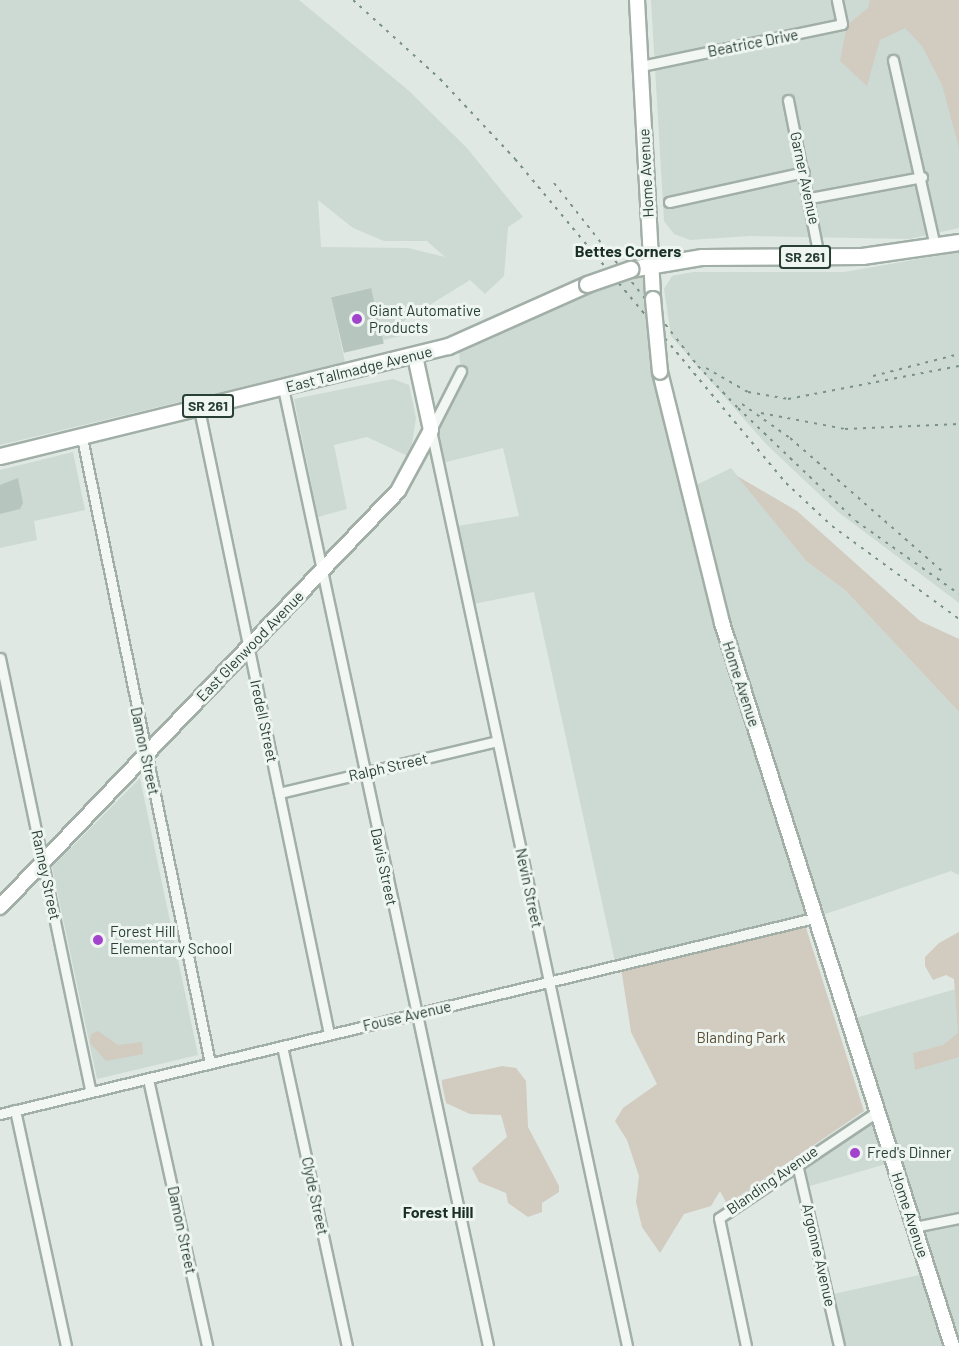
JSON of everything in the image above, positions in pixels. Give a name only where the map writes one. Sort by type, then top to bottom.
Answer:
[{"type":"main road","name":"East Tallmadge Avenue","points":[[0,456],[415,356],[486,332],[587,284],[630,269],[702,256],[819,257],[935,247],[959,242]]},
{"type":"street","name":"Home Avenue","points":[[637,0],[650,265],[660,372],[722,623],[952,1346]]},
{"type":"street","name":"Beatrice Drive","points":[[641,66],[842,24],[837,0]]},
{"type":"street","points":[[893,60],[915,166],[922,177],[935,247]]},
{"type":"street","name":"Garner Avenue","points":[[788,100],[810,198],[819,257]]},
{"type":"street","points":[[669,201],[804,172]]},
{"type":"street","points":[[810,198],[922,177]]},
{"type":"street","points":[[415,356],[431,430]]},
{"type":"street","points":[[431,430],[461,371]]},
{"type":"street","name":"Davis Street","points":[[283,388],[363,773],[488,1346]]},
{"type":"street","name":"Iredell Street","points":[[199,409],[329,1034]]},
{"type":"street","name":"East Glenwood Avenue","points":[[0,906],[398,491],[418,461],[431,430]]},
{"type":"street","name":"Nevin Street","points":[[431,430],[627,1346]]},
{"type":"street","name":"Damon Street","points":[[81,438],[210,1064]]},
{"type":"street","name":"Ranney Street","points":[[0,658],[91,1092]]},
{"type":"street","name":"Ralph Street","points":[[279,793],[497,741]]},
{"type":"street","name":"Fouse Avenue","points":[[0,1114],[814,918]]},
{"type":"street","name":"Clyde Street","points":[[282,1046],[347,1346]]},
{"type":"street","name":"Damon Street","points":[[148,1079],[207,1346]]},
{"type":"street","points":[[15,1110],[66,1346]]},
{"type":"street","name":"Blanding Avenue","points":[[746,1346],[719,1218],[877,1112]]},
{"type":"street","name":"Argonne Avenue","points":[[797,1164],[839,1346]]},
{"type":"street","points":[[914,1227],[959,1218]]},
{"type":"shaded area","points":[[0,0],[299,0],[408,90],[467,148],[523,217],[508,227],[504,276],[485,294],[470,280],[399,324],[401,336],[383,340],[370,288],[331,297],[345,362],[0,445]],"holes":[[[318,200],[353,228],[384,241],[427,241],[445,257],[408,248],[321,247]]]},
{"type":"shaded area","points":[[651,0],[959,0],[959,228],[909,239],[750,236],[690,240],[674,234],[664,221]]},
{"type":"shaded area","points":[[959,252],[959,603],[838,512],[766,444],[671,336],[664,289],[672,276],[693,272],[844,272]]},
{"type":"shaded area","points":[[650,265],[688,489],[731,468],[806,561],[845,590],[959,712],[959,875],[951,871],[814,918],[616,966],[534,592],[468,605],[451,527],[519,516],[503,448],[438,464],[431,430],[461,371],[458,343]]},
{"type":"shaded area","points":[[393,379],[409,385],[416,418],[410,457],[367,437],[334,445],[347,509],[318,517],[294,399]]},
{"type":"shaded area","points":[[73,452],[85,510],[34,521],[37,540],[0,548],[0,470]]},
{"type":"shaded area","points":[[140,778],[198,1055],[97,1079],[52,867]]},
{"type":"shaded area","points":[[959,988],[959,1346],[839,1346],[829,1295],[928,1273],[893,1162],[803,1188],[797,1164],[877,1112],[845,1021]]},
{"type":"green space","points":[[870,0],[959,0],[959,148],[942,85],[922,46],[905,28],[880,40],[867,86],[840,61],[847,25],[868,8]]},
{"type":"green space","points":[[737,476],[797,511],[920,621],[959,639],[959,712],[845,590],[806,561]]},
{"type":"green space","name":"Blanding Park","points":[[802,926],[806,928],[864,1111],[727,1204],[720,1191],[711,1206],[684,1214],[660,1253],[642,1227],[636,1202],[639,1176],[627,1140],[615,1121],[623,1108],[657,1084],[631,1032],[621,968]]},
{"type":"green space","points":[[959,932],[959,1057],[915,1070],[913,1053],[943,1045],[958,1033],[954,979],[946,975],[933,980],[925,966],[925,957],[939,943]]},
{"type":"green space","points":[[98,1031],[118,1045],[142,1042],[143,1054],[106,1061],[90,1043],[91,1034]]},
{"type":"green space","points":[[502,1066],[516,1068],[526,1081],[528,1127],[559,1186],[559,1192],[542,1203],[542,1212],[528,1217],[508,1203],[506,1193],[479,1182],[472,1168],[507,1137],[501,1115],[470,1114],[446,1103],[442,1084],[442,1080]]},
{"type":"building","name":"Giant Automative Products","points":[[371,288],[384,344],[344,353],[331,297]]},
{"type":"building","points":[[18,478],[23,503],[20,509],[0,514],[0,485]]},
{"type":"railway","points":[[353,0],[440,79],[515,159],[786,483],[832,526],[959,619]]},
{"type":"railway","points":[[554,183],[698,366],[738,408],[856,521],[959,594]]},
{"type":"railway","points":[[873,376],[959,354]]},
{"type":"railway","points":[[706,368],[748,392],[788,399],[959,366]]},
{"type":"railway","points":[[742,404],[790,438],[944,573]]},
{"type":"railway","points":[[761,413],[845,429],[959,424]]},
{"type":"place","name":"Giant Automative Products","points":[[357,319]]},
{"type":"place","name":"Forest Hill Elementary School","points":[[98,940]]},
{"type":"place","name":"Fred's Dinner","points":[[855,1153]]},
{"type":"district","name":"Bettes Corners","points":[[628,251]]},
{"type":"district","name":"Forest Hill","points":[[438,1212]]}]
